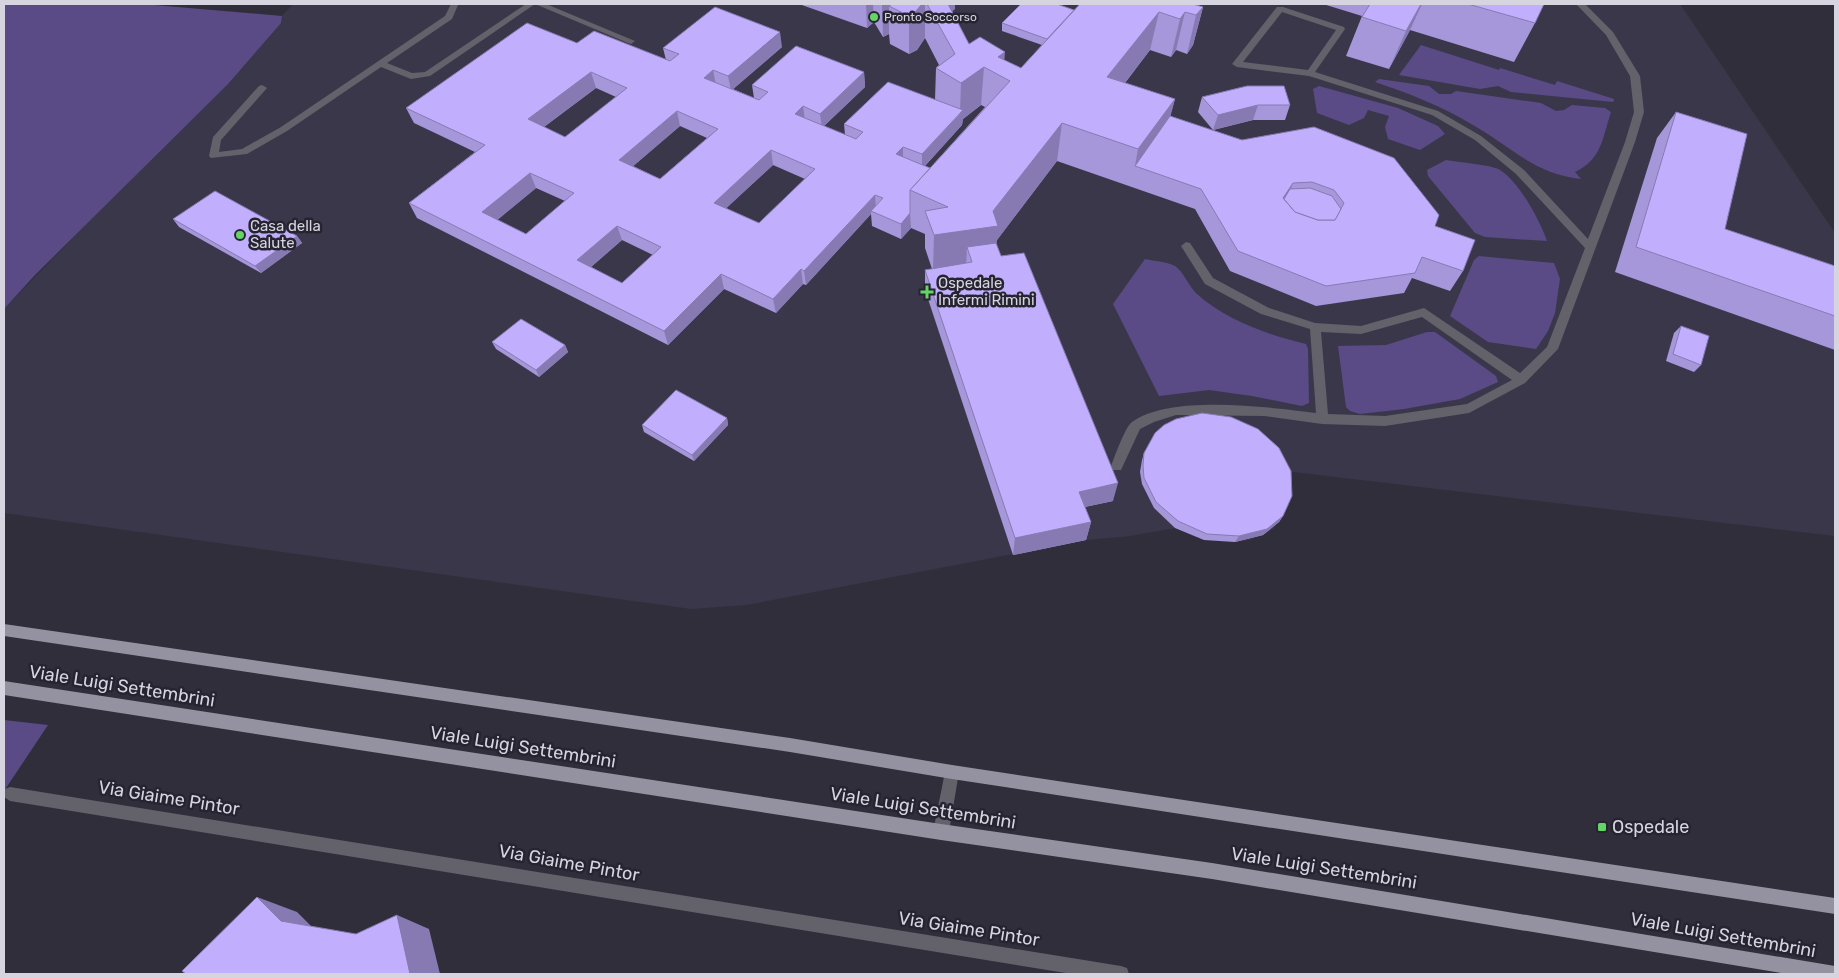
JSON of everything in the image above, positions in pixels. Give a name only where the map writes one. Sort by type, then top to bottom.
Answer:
[{"type":"main road","points":[[4,630],[780,744],[952,772],[1835,906]]},
{"type":"main road","name":"Viale Luigi Settembrini","points":[[4,688],[941,832],[1212,871],[1835,974]]},
{"type":"street","points":[[442,4],[458,4]]},
{"type":"street","points":[[262,88],[216,139],[214,156],[244,152],[284,128],[449,17],[458,4]]},
{"type":"street","points":[[381,64],[412,76],[427,74],[531,4]]},
{"type":"street","points":[[539,4],[631,40]]},
{"type":"street","points":[[1117,466],[1135,426],[1150,418],[1176,410],[1264,411],[1322,419],[1385,421],[1469,408],[1521,380],[1552,349],[1589,246],[1630,142],[1639,112],[1635,76],[1610,34],[1580,4]]},
{"type":"street","points":[[1310,73],[1341,29],[1280,9],[1237,64],[1310,73],[1435,113],[1478,138],[1520,172],[1589,246]]},
{"type":"street","points":[[1186,246],[1208,281],[1265,311],[1315,327],[1360,330],[1424,312],[1521,380]]},
{"type":"street","points":[[1315,327],[1322,419]]},
{"type":"street","points":[[941,832],[952,772]]},
{"type":"street","name":"Via Giaime Pintor","points":[[10,794],[276,835],[1121,974]]},
{"type":"shaded area","points":[[4,4],[142,4],[282,16],[281,23],[228,84],[35,275],[4,309]]},
{"type":"shaded area","name":"Ospedale Infermi Rimini","points":[[293,4],[1680,4],[1835,233],[1835,536],[1285,471],[1288,502],[1284,513],[1273,529],[1249,540],[1235,542],[1204,540],[1175,528],[1130,536],[1086,540],[747,605],[691,609],[4,513],[4,309],[281,23],[282,16]]},
{"type":"shaded area","points":[[1421,45],[1499,70],[1500,68],[1555,85],[1557,81],[1614,100],[1613,102],[1511,92],[1498,86],[1480,89],[1399,75]]},
{"type":"shaded area","points":[[1379,79],[1429,86],[1439,94],[1451,94],[1456,91],[1541,103],[1556,111],[1564,110],[1572,105],[1605,108],[1611,112],[1603,139],[1596,154],[1584,167],[1575,172],[1581,179],[1564,176],[1536,165],[1461,118],[1426,101],[1375,82]]},
{"type":"shaded area","points":[[1319,86],[1398,108],[1438,126],[1445,134],[1420,150],[1388,139],[1385,127],[1389,116],[1368,110],[1364,118],[1349,125],[1317,113],[1313,89]]},
{"type":"shaded area","points":[[1446,160],[1500,170],[1514,183],[1528,202],[1547,241],[1485,237],[1475,233],[1428,176],[1427,170]]},
{"type":"shaded area","points":[[1479,256],[1554,263],[1560,279],[1555,313],[1548,331],[1536,349],[1488,342],[1450,316],[1474,260]]},
{"type":"shaded area","points":[[1145,259],[1175,266],[1197,294],[1234,319],[1262,331],[1306,344],[1308,349],[1309,403],[1302,406],[1209,390],[1159,396],[1113,304]]},
{"type":"shaded area","points":[[1427,332],[1435,332],[1496,376],[1498,382],[1460,399],[1404,409],[1360,414],[1350,411],[1346,407],[1338,346],[1386,345]]},
{"type":"shaded area","points":[[4,720],[48,725],[4,791]]},
{"type":"building","points":[[892,4],[922,4],[909,16],[889,6]]},
{"type":"building","points":[[927,4],[948,4],[969,44],[980,37],[1005,52],[998,57],[1021,68],[1080,4],[1193,4],[1203,7],[1196,15],[1185,12],[1180,19],[1159,12],[1107,77],[1175,99],[1138,149],[1062,123],[993,211],[998,226],[934,235],[925,211],[948,207],[910,190],[1010,81],[984,67],[961,83],[936,68],[955,54]]},
{"type":"building","points":[[1021,4],[1057,4],[1074,10],[1047,39],[1002,23]]},
{"type":"building","points":[[1370,4],[1421,4],[1406,31],[1362,17]]},
{"type":"building","points":[[1468,4],[1544,4],[1535,23]]},
{"type":"building","points":[[715,7],[780,32],[728,76],[713,70],[704,78],[759,100],[768,92],[752,85],[796,46],[864,72],[820,114],[803,106],[795,114],[856,139],[863,132],[844,124],[888,82],[963,110],[922,154],[903,147],[896,154],[930,168],[910,190],[910,213],[901,224],[871,211],[883,198],[875,195],[804,271],[801,269],[773,299],[721,274],[664,331],[409,203],[485,145],[406,108],[527,23],[577,43],[594,31],[670,61],[679,54],[663,48]],"holes":[[[591,72],[627,88],[565,137],[528,119]],[[677,111],[718,129],[660,179],[619,160]],[[771,150],[815,169],[759,223],[714,203]],[[530,173],[574,193],[526,234],[482,212]],[[617,226],[661,247],[622,283],[577,260]]]},
{"type":"building","points":[[1247,86],[1284,86],[1290,105],[1258,105],[1218,115],[1202,97]]},
{"type":"building","points":[[1676,112],[1747,134],[1725,229],[1835,266],[1835,316],[1636,247]]},
{"type":"building","points":[[1170,116],[1242,140],[1314,127],[1394,158],[1439,215],[1435,226],[1475,240],[1463,271],[1422,257],[1415,273],[1326,286],[1238,251],[1201,189],[1135,166]],"holes":[[[1312,182],[1334,190],[1344,203],[1335,220],[1318,220],[1295,212],[1283,198],[1293,183]]]},
{"type":"building","points":[[1310,188],[1332,196],[1341,209],[1335,220],[1318,220],[1295,212],[1284,199],[1290,189]]},
{"type":"building","name":"Casa della Salute","points":[[215,191],[297,236],[255,266],[173,219]]},
{"type":"building","points":[[996,243],[1001,256],[1024,253],[1118,483],[1079,492],[1091,522],[1015,538],[925,270],[972,262],[967,247]]},
{"type":"building","points":[[521,319],[565,345],[536,370],[492,342]]},
{"type":"building","points":[[1681,326],[1709,336],[1701,365],[1673,354]]},
{"type":"building","points":[[676,390],[727,418],[692,455],[642,425]]},
{"type":"building","points":[[1202,413],[1231,417],[1258,429],[1279,448],[1291,471],[1292,496],[1283,516],[1267,529],[1239,536],[1207,534],[1178,521],[1156,502],[1144,478],[1144,453],[1155,433],[1164,425],[1176,419]]},
{"type":"building","points":[[257,897],[281,921],[356,934],[397,915],[410,974],[186,974],[182,971]]},
{"type":"place","name":"Pronto Soccorso","points":[[874,17]]},
{"type":"place","name":"Casa della Salute","points":[[240,235]]},
{"type":"place","name":"Ospedale Infermi Rimini","points":[[927,292]]},
{"type":"place","name":"Ospedale","points":[[1602,827]]}]
